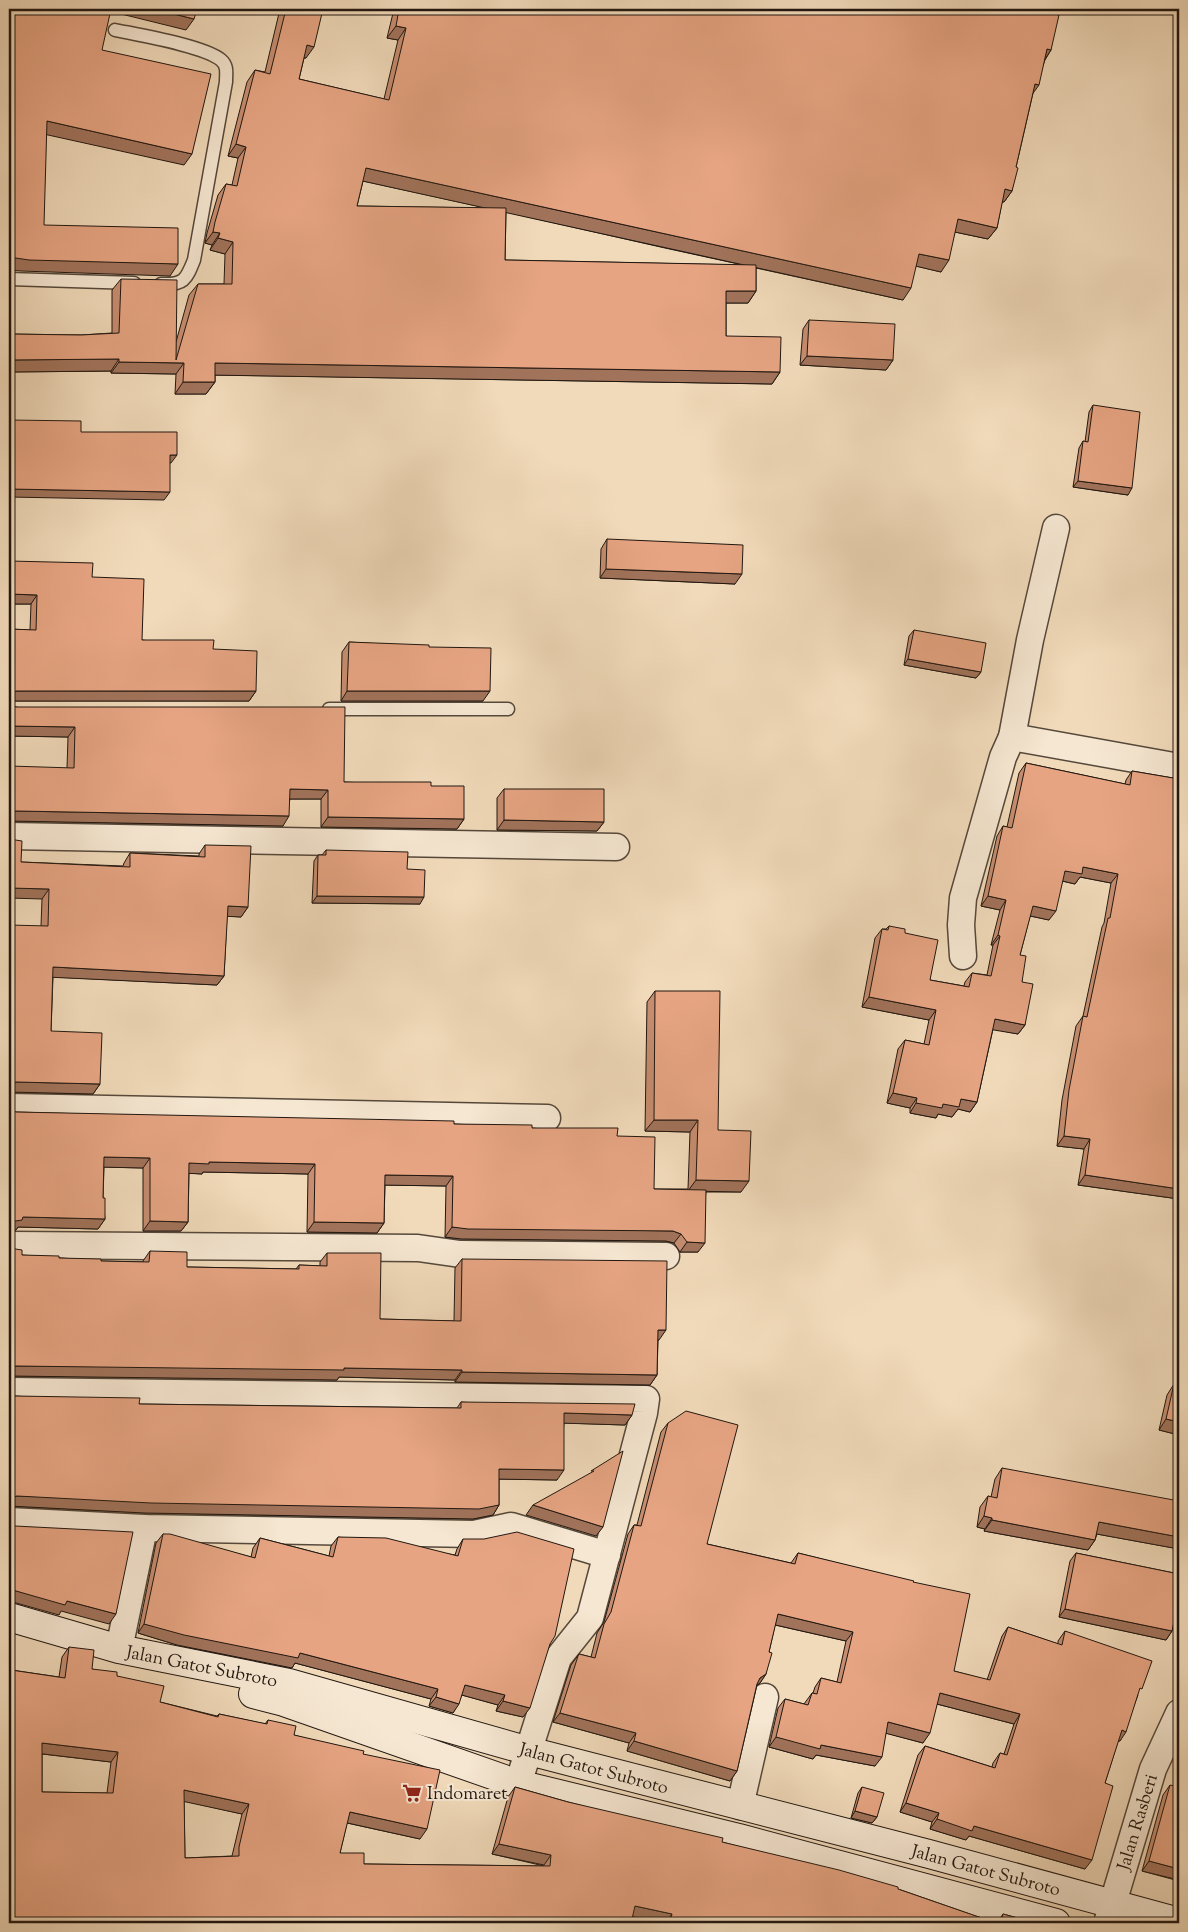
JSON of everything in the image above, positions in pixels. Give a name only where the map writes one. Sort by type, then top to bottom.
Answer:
[{"type":"main road","name":"Jalan Gatot Subroto","points":[[9,1616],[119,1649],[528,1751],[928,1854],[1110,1914],[1179,1922]]},
{"type":"main road","points":[[9,1632],[287,1692],[518,1784],[739,1838],[1056,1923]]},
{"type":"street","points":[[963,956],[961,925],[963,898],[1004,757],[1012,737],[1030,640],[1056,528]]},
{"type":"street","points":[[1012,737],[1179,767]]},
{"type":"street","points":[[9,836],[616,847]]},
{"type":"street","points":[[9,1107],[547,1118]]},
{"type":"street","points":[[9,1244],[418,1248],[460,1254],[666,1256]]},
{"type":"street","points":[[9,1391],[646,1399],[644,1413],[590,1618],[558,1658],[518,1784]]},
{"type":"street","points":[[9,1521],[144,1528],[474,1534],[511,1526],[607,1555]]},
{"type":"street","points":[[119,1649],[144,1528]]},
{"type":"street","points":[[740,1806],[766,1697]]},
{"type":"street","name":"Jalan Rasberi","points":[[1110,1914],[1153,1770],[1179,1713]]},
{"type":"lane","points":[[9,279],[169,284],[179,283],[187,278],[194,260],[226,82],[226,68],[221,60],[203,50],[115,30]]},
{"type":"lane","points":[[318,709],[508,709]]},
{"type":"building","points":[[9,9],[111,9],[102,50],[211,74],[192,154],[47,121],[44,225],[178,228],[178,264],[29,260],[9,257]]},
{"type":"building","points":[[154,9],[197,9],[194,19]]},
{"type":"building","points":[[286,9],[323,9],[314,47],[307,45],[299,79],[389,100],[406,28],[396,26],[399,9],[1029,9],[1059,15],[1051,50],[1047,49],[1039,85],[1035,84],[1012,191],[1005,189],[997,228],[958,219],[949,260],[919,254],[911,288],[366,168],[357,206],[506,208],[505,260],[756,265],[756,291],[726,291],[726,336],[781,337],[780,372],[215,363],[215,382],[183,382],[184,363],[119,362],[119,359],[9,360],[9,334],[81,335],[119,333],[121,279],[177,280],[176,360],[198,284],[232,284],[233,242],[218,238],[220,233],[213,232],[226,184],[237,186],[246,147],[236,144],[255,70],[270,74]]},
{"type":"building","points":[[809,320],[895,324],[893,360],[807,356]]},
{"type":"building","points":[[1093,405],[1140,412],[1132,488],[1078,481],[1083,441],[1088,442]]},
{"type":"building","points":[[9,420],[81,421],[81,432],[177,432],[177,455],[170,455],[170,492],[9,489]]},
{"type":"building","points":[[607,539],[743,545],[742,574],[606,569]]},
{"type":"building","points":[[9,561],[93,563],[92,577],[144,579],[142,640],[214,640],[213,649],[257,651],[256,691],[16,691],[9,696],[9,629],[36,630],[37,595],[9,594]]},
{"type":"building","points":[[914,630],[986,643],[981,672],[908,659]]},
{"type":"building","points":[[349,642],[429,645],[429,647],[491,648],[490,691],[347,691]]},
{"type":"building","points":[[9,704],[16,707],[345,707],[344,782],[431,782],[431,786],[464,786],[464,819],[328,817],[328,790],[290,789],[289,816],[16,811],[9,813],[9,766],[74,768],[75,727],[9,726]]},
{"type":"building","points":[[1026,763],[1130,785],[1132,771],[1179,779],[1179,1189],[1085,1175],[1090,1139],[1064,1136],[1069,1090],[1083,1016],[1087,1017],[1108,918],[1110,918],[1118,874],[1083,867],[1082,874],[1065,871],[1056,911],[1033,906],[1020,955],[1026,956],[1022,982],[1033,984],[1025,1025],[995,1019],[977,1102],[961,1099],[959,1107],[943,1104],[942,1108],[916,1103],[917,1098],[893,1093],[905,1040],[929,1045],[936,1010],[869,997],[882,929],[888,930],[889,926],[905,929],[905,933],[938,940],[930,980],[969,987],[972,973],[991,976],[1006,900],[988,896],[1003,826],[1012,828]]},
{"type":"building","points":[[504,789],[604,789],[604,822],[504,820]]},
{"type":"building","points":[[9,839],[22,841],[21,862],[130,867],[130,853],[205,857],[205,845],[251,846],[248,907],[228,906],[224,976],[53,967],[51,1031],[102,1033],[100,1084],[16,1082],[9,1084],[9,925],[48,926],[49,889],[9,888]]},
{"type":"building","points":[[326,850],[408,852],[407,869],[425,870],[424,897],[317,896],[318,855],[326,855]]},
{"type":"building","points":[[655,991],[720,991],[718,1130],[751,1131],[749,1181],[696,1180],[698,1120],[654,1120]]},
{"type":"building","points":[[9,1110],[16,1112],[454,1121],[454,1124],[532,1125],[532,1128],[618,1128],[617,1136],[655,1137],[654,1189],[706,1190],[705,1243],[687,1242],[681,1234],[673,1231],[468,1229],[452,1227],[453,1176],[385,1175],[384,1223],[314,1222],[315,1164],[189,1163],[188,1222],[150,1221],[150,1158],[104,1157],[103,1198],[105,1198],[105,1219],[23,1217],[22,1220],[9,1222]]},
{"type":"building","points":[[9,1248],[22,1250],[22,1255],[101,1259],[101,1261],[149,1262],[150,1251],[187,1252],[187,1267],[299,1269],[299,1265],[327,1266],[327,1253],[381,1253],[380,1319],[461,1321],[462,1259],[667,1261],[666,1330],[658,1330],[657,1375],[344,1368],[344,1370],[16,1366],[9,1368]]},
{"type":"building","points":[[1174,1384],[1179,1385],[1179,1422],[1166,1419]]},
{"type":"building","points":[[9,1394],[15,1396],[140,1398],[139,1404],[461,1408],[461,1402],[635,1404],[632,1415],[564,1413],[564,1470],[499,1469],[499,1505],[479,1509],[151,1503],[17,1496],[9,1498]]},
{"type":"building","points":[[686,1411],[738,1425],[707,1544],[795,1564],[798,1553],[913,1582],[970,1594],[954,1671],[990,1680],[1008,1627],[1062,1645],[1065,1631],[1152,1661],[1142,1689],[1140,1688],[1126,1732],[1122,1730],[1105,1783],[1113,1786],[1092,1860],[974,1826],[972,1831],[937,1819],[939,1813],[906,1803],[925,1746],[995,1768],[1000,1753],[1007,1755],[1020,1714],[940,1693],[930,1733],[888,1722],[882,1757],[821,1745],[820,1749],[776,1737],[785,1699],[808,1705],[812,1693],[817,1694],[821,1678],[841,1683],[853,1632],[778,1614],[769,1652],[772,1653],[766,1674],[760,1678],[757,1684],[737,1771],[634,1741],[636,1733],[560,1713],[579,1654],[595,1658],[604,1624],[611,1612],[634,1525],[641,1526],[668,1423]]},
{"type":"building","points":[[623,1451],[603,1527],[533,1505],[594,1471],[591,1471]]},
{"type":"building","points":[[1002,1468],[1179,1501],[1179,1537],[1099,1522],[1095,1540],[992,1520],[992,1518],[984,1516],[988,1496],[997,1498]]},
{"type":"building","points":[[9,1524],[15,1526],[133,1532],[116,1614],[67,1601],[65,1605],[9,1589]]},
{"type":"building","points":[[517,1532],[574,1549],[555,1636],[550,1644],[530,1708],[503,1701],[505,1695],[465,1685],[459,1704],[436,1697],[438,1689],[300,1653],[298,1658],[184,1635],[144,1624],[163,1534],[170,1534],[255,1558],[260,1538],[333,1557],[338,1537],[386,1538],[458,1556],[463,1539],[484,1539]]},
{"type":"building","points":[[1076,1553],[1179,1574],[1179,1597],[1172,1631],[1065,1609]]},
{"type":"building","points":[[9,1632],[14,1632],[11,1670],[65,1678],[69,1647],[94,1650],[92,1669],[117,1672],[117,1676],[164,1686],[160,1702],[218,1717],[219,1714],[267,1724],[268,1720],[296,1726],[294,1735],[364,1751],[363,1754],[440,1770],[427,1829],[350,1812],[340,1853],[364,1853],[364,1864],[550,1866],[551,1855],[499,1844],[515,1787],[568,1802],[723,1838],[722,1842],[839,1870],[898,1887],[898,1889],[996,1923],[675,1923],[670,1922],[672,1914],[635,1906],[631,1923],[537,1923],[537,1920],[365,1919],[365,1923],[9,1923]],"holes":[[[42,1743],[118,1752],[113,1793],[42,1792]],[[184,1790],[249,1804],[239,1847],[239,1856],[185,1858]]]},
{"type":"building","points":[[1170,1785],[1179,1787],[1179,1869],[1149,1861]]},
{"type":"building","points":[[862,1787],[884,1793],[877,1817],[855,1811]]},
{"type":"building","points":[[1003,1914],[1036,1923],[1001,1923]]},
{"type":"place","name":"Indomaret","points":[[412,1793]]}]
